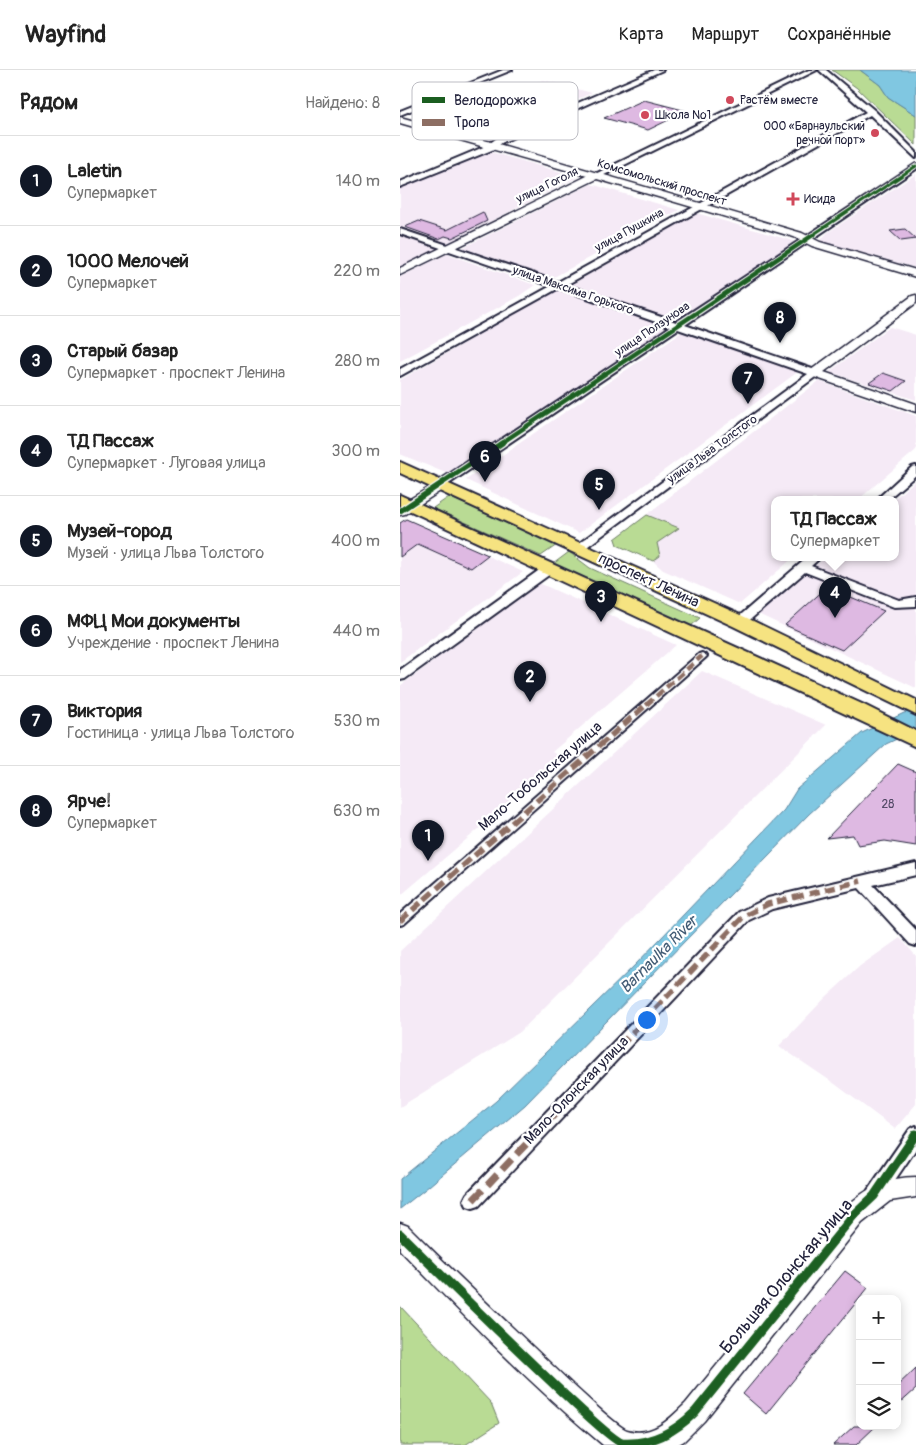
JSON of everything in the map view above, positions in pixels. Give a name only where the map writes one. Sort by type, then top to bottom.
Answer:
[{"type":"main road","name":"проспект Ленина","points":[[400,467],[740,622],[916,708]]},
{"type":"main road","points":[[403,505],[549,569],[708,650],[855,709],[916,740]]},
{"type":"main road","points":[[708,650],[740,622]]},
{"type":"street","points":[[479,82],[509,70]]},
{"type":"street","points":[[578,107],[660,70]]},
{"type":"street","name":"улица Гоголя","points":[[400,272],[814,70]]},
{"type":"street","points":[[822,70],[871,112],[916,156]]},
{"type":"street","points":[[400,113],[412,108]]},
{"type":"street","name":"улица Пушкина","points":[[400,373],[698,206],[871,112]]},
{"type":"street","name":"Комсомольский проспект","points":[[474,140],[798,235],[807,240],[916,274]]},
{"type":"street","points":[[400,184],[489,148],[503,140]]},
{"type":"street","name":"улица Ползунова","points":[[403,505],[440,485],[916,166]]},
{"type":"street","name":"улица Максима Горького","points":[[400,231],[916,408]]},
{"type":"street","name":"улица Льва Толстого","points":[[580,548],[916,298]]},
{"type":"street","points":[[885,496],[916,469]]},
{"type":"street","points":[[740,622],[810,561]]},
{"type":"street","points":[[803,567],[898,604],[914,603],[916,601]]},
{"type":"street","points":[[400,676],[549,569]]},
{"type":"street","name":"Мало-Тобольская улица","points":[[400,921],[708,650]]},
{"type":"street","name":"Мало-Олонская улица","points":[[473,1200],[744,916],[768,904],[916,869]]},
{"type":"street","points":[[861,881],[916,940]]},
{"type":"street","name":"Большая Олонская улица","points":[[407,1241],[579,1408],[621,1443],[639,1445],[658,1441],[675,1432],[695,1412],[854,1215],[874,1196],[916,1134]]},
{"type":"street","points":[[874,1196],[888,1190],[916,1187]]},
{"type":"shaded area","points":[[578,89],[592,93],[578,99]]},
{"type":"shaded area","points":[[487,151],[578,177],[448,243],[400,228],[400,187]]},
{"type":"shaded area","points":[[916,174],[916,268],[820,241],[827,233]]},
{"type":"shaded area","points":[[591,184],[679,210],[552,278],[462,248]]},
{"type":"shaded area","points":[[696,213],[797,242],[678,321],[569,286]]},
{"type":"shaded area","points":[[400,236],[438,249],[400,267]]},
{"type":"shaded area","points":[[447,254],[535,285],[519,296],[400,361],[400,277]]},
{"type":"shaded area","points":[[558,289],[674,327],[448,474],[400,454],[400,380]]},
{"type":"shaded area","points":[[890,327],[916,335],[916,400],[829,372]]},
{"type":"shaded area","points":[[683,331],[799,371],[579,533],[466,480]]},
{"type":"shaded area","points":[[819,381],[916,416],[916,450],[862,496],[771,496],[771,561],[789,561],[740,604],[663,570],[653,561],[617,545],[615,539]]},
{"type":"shaded area","points":[[916,480],[916,688],[758,614],[821,561],[899,561],[899,496],[897,496]]},
{"type":"shaded area","points":[[406,519],[523,572],[400,662],[400,523]]},
{"type":"shaded area","points":[[539,583],[676,645],[552,752],[562,758],[400,896],[400,686]]},
{"type":"shaded area","points":[[702,671],[826,725],[520,1032],[400,1107],[400,951]]},
{"type":"shaded area","points":[[900,938],[916,956],[916,1104],[895,1129],[835,1084],[779,1046],[825,998],[860,966]]},
{"type":"green space","points":[[832,70],[860,70],[880,85],[888,97],[916,115],[916,145],[857,88]]},
{"type":"green space","points":[[449,497],[557,545],[541,556],[433,508]]},
{"type":"green space","points":[[647,515],[679,528],[657,543],[660,556],[653,561],[617,545],[615,539]]},
{"type":"green space","points":[[569,552],[590,568],[700,618],[691,626],[553,564]]},
{"type":"green space","points":[[400,1306],[491,1403],[499,1423],[465,1445],[400,1445]]},
{"type":"water","points":[[860,70],[916,70],[916,115],[888,97],[880,85]]},
{"type":"water","name":"Barnaulka River","points":[[916,710],[916,730],[886,744],[809,814],[525,1105],[400,1209],[400,1179],[496,1101],[636,964],[784,810],[797,789],[862,733],[904,713]]},
{"type":"building","points":[[644,100],[687,111],[648,130],[604,118]]},
{"type":"building","points":[[483,212],[487,221],[452,238],[445,236],[439,239],[405,227],[419,221],[447,230]]},
{"type":"building","points":[[905,229],[916,239],[901,241],[890,231]]},
{"type":"building","points":[[883,373],[906,381],[893,391],[869,383]]},
{"type":"building","points":[[406,519],[488,555],[471,568],[418,544],[400,557],[400,523]]},
{"type":"building","points":[[827,587],[884,611],[842,650],[785,625]]},
{"type":"building","points":[[898,764],[916,772],[916,846],[885,841],[858,845],[853,835],[827,838]]},
{"type":"building","points":[[845,1271],[868,1288],[862,1295],[856,1295],[856,1303],[766,1414],[743,1394]]},
{"type":"building","points":[[916,1368],[916,1389],[901,1402],[901,1382]]},
{"type":"building","points":[[854,1426],[856,1426],[856,1430],[872,1430],[856,1445],[833,1445]]},
{"type":"marked path","points":[[400,921],[702,656]]},
{"type":"marked path","points":[[473,1200],[744,916],[768,904],[861,881]]},
{"type":"cycle path","points":[[400,511],[916,166]]},
{"type":"cycle path","points":[[400,1234],[468,1303],[579,1408],[621,1443],[639,1445],[658,1441],[675,1432],[695,1412],[854,1215],[874,1196],[916,1134]]},
{"type":"place","name":"Растём вместе","points":[[730,100]]},
{"type":"place","name":"Школа №1","points":[[645,115]]},
{"type":"place","name":"ООО «Барнаульский речной порт»","points":[[875,133]]},
{"type":"place","name":"Исида","points":[[793,199]]},
{"type":"place","name":"Ярче!","points":[[780,343]]},
{"type":"place","name":"Виктория","points":[[748,404]]},
{"type":"place","name":"МФЦ Мои документы","points":[[485,482]]},
{"type":"place","name":"Музей-город","points":[[599,510]]},
{"type":"place","name":"ТД Пассаж","points":[[835,618]]},
{"type":"place","name":"Старый базар","points":[[601,622]]},
{"type":"place","name":"1000 Мелочей","points":[[530,702]]},
{"type":"place","name":"Laletin","points":[[428,861]]}]
